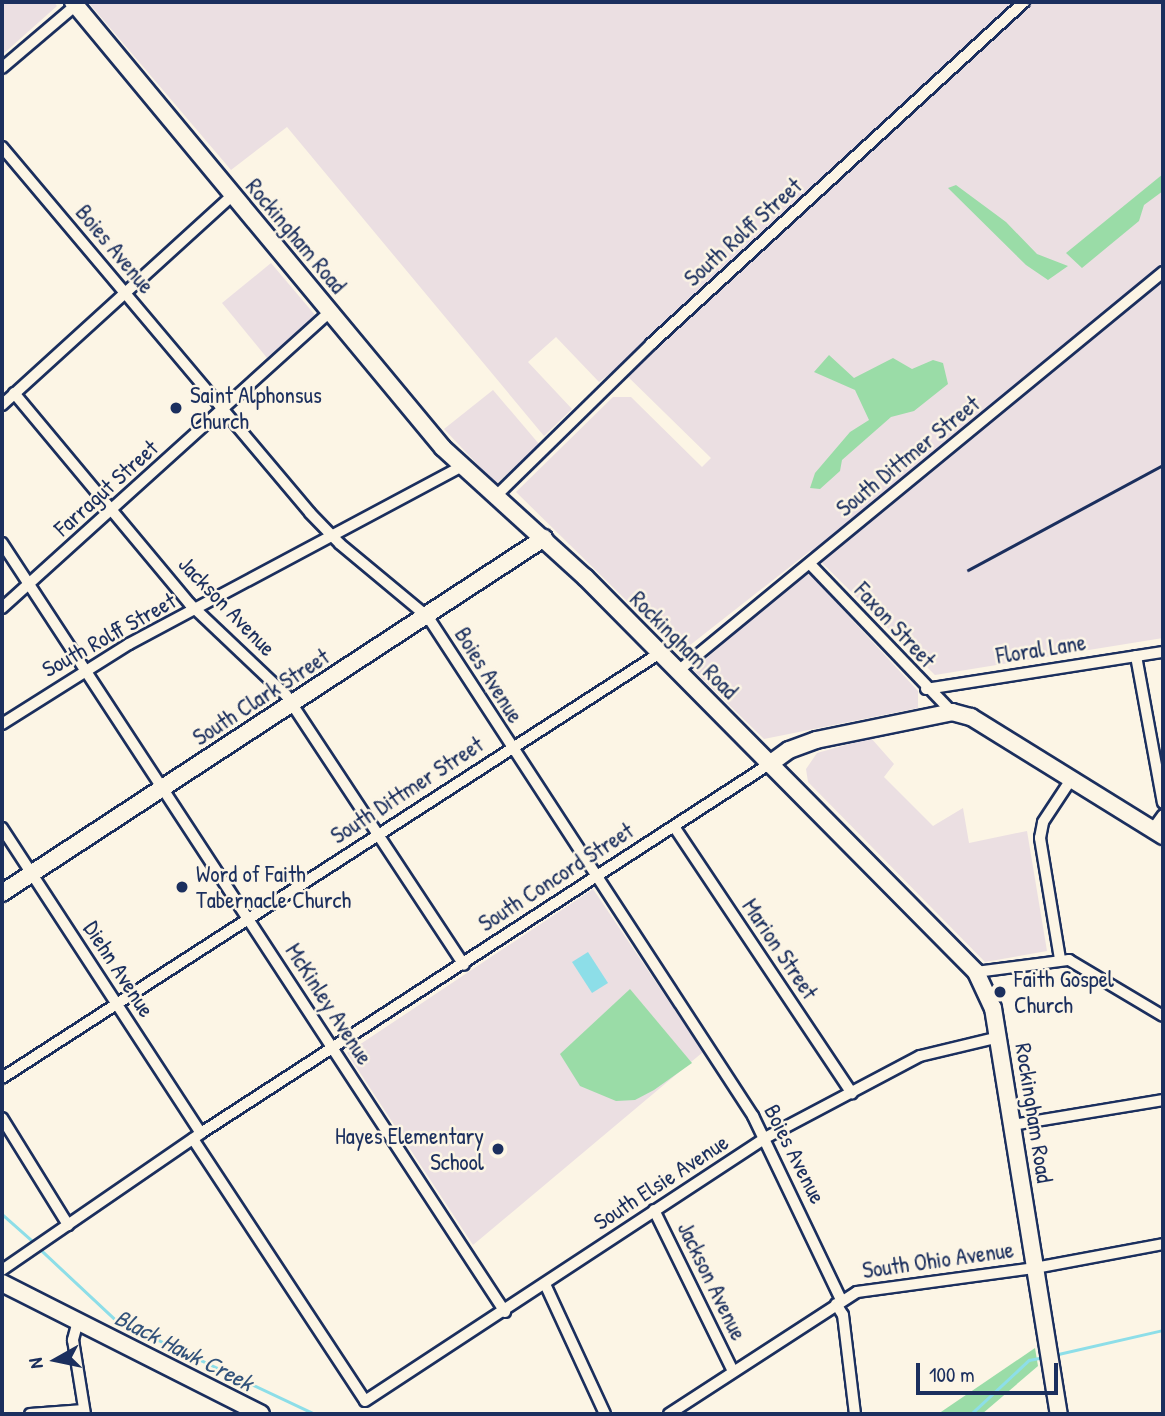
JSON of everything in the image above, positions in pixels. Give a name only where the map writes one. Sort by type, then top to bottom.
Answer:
[{"type":"street","name":"South Rolff Street","points":[[495,497],[651,344],[1024,2]]},
{"type":"street","name":"Rockingham Road","points":[[75,3],[461,467],[544,538],[771,763],[976,972],[990,995],[999,1037],[1059,1414]]},
{"type":"street","points":[[2,68],[75,3]]},
{"type":"street","name":"Boies Avenue","points":[[2,147],[330,534],[428,617],[765,1138],[843,1315],[855,1414]]},
{"type":"street","points":[[2,405],[233,195]]},
{"type":"street","name":"South Dittmer Street","points":[[678,671],[1163,272]]},
{"type":"street","name":"Farragut Street","points":[[2,608],[30,587],[330,312]]},
{"type":"street","name":"Jackson Avenue","points":[[14,393],[197,610],[293,705],[464,965]]},
{"type":"street","name":"South Rolff Street","points":[[2,724],[84,669],[197,610],[330,534],[461,467]]},
{"type":"street","name":"South Clark Street","points":[[2,893],[428,617],[544,538]]},
{"type":"street","name":"McKinley Avenue","points":[[2,543],[505,1312]]},
{"type":"street","name":"Faxon Street","points":[[810,564],[926,689],[952,712]]},
{"type":"street","name":"Floral Lane","points":[[926,689],[1163,652]]},
{"type":"street","name":"South Dittmer Street","points":[[2,1078],[247,917],[380,835],[511,747],[660,653]]},
{"type":"street","points":[[1136,656],[1163,803]]},
{"type":"street","points":[[952,712],[971,717],[1158,833],[1163,815]]},
{"type":"street","name":"South Concord Street","points":[[2,1270],[197,1136],[464,965],[594,877],[675,828],[789,750],[816,740],[952,712]]},
{"type":"street","points":[[1060,959],[1040,838],[1044,822],[1072,778]]},
{"type":"street","name":"Diehn Avenue","points":[[2,828],[116,1003],[365,1401]]},
{"type":"street","name":"Marion Street","points":[[675,828],[852,1093]]},
{"type":"street","points":[[976,972],[1060,959],[1076,962],[1163,1017]]},
{"type":"street","name":"South Elsie Avenue","points":[[365,1401],[505,1312],[765,1138],[920,1056],[999,1037]]},
{"type":"street","points":[[1012,1125],[1163,1100]]},
{"type":"street","points":[[2,1118],[68,1225]]},
{"type":"street","name":"Jackson Avenue","points":[[654,1210],[733,1371]]},
{"type":"street","name":"South Ohio Avenue","points":[[669,1414],[838,1302],[857,1293],[1035,1268],[1163,1244]]},
{"type":"street","points":[[2,1283],[261,1414]]},
{"type":"street","points":[[545,1284],[605,1414]]},
{"type":"street","points":[[30,1414],[85,1412],[74,1340],[78,1321]]},
{"type":"shaded area","points":[[2,2],[54,2],[57,6],[2,55]]},
{"type":"shaded area","points":[[88,2],[1163,2],[1163,638],[935,675],[810,551],[680,653],[516,492],[613,397],[631,397],[702,467],[711,458],[618,367],[599,382],[556,337],[528,362],[572,409],[544,436],[287,127],[231,170]]},
{"type":"shaded area","points":[[271,263],[315,315],[267,358],[222,303]]},
{"type":"shaded area","points":[[493,390],[539,444],[496,484],[444,429]]},
{"type":"shaded area","points":[[807,571],[918,691],[918,708],[764,739],[693,670]]},
{"type":"shaded area","points":[[871,738],[894,764],[884,777],[933,826],[963,808],[969,843],[1027,831],[1047,951],[985,962],[808,782],[806,769],[817,753]]},
{"type":"shaded area","name":"Hayes Elementary School","points":[[593,889],[703,1052],[473,1245],[347,1053]]},
{"type":"green space","points":[[1163,174],[1163,191],[1144,205],[1139,221],[1082,268],[1066,253]]},
{"type":"green space","points":[[956,185],[1006,222],[1037,254],[1068,266],[1048,280],[1026,265],[948,188]]},
{"type":"green space","points":[[829,355],[854,378],[893,358],[912,369],[933,360],[943,363],[948,384],[914,411],[891,417],[842,460],[840,471],[820,489],[810,488],[815,473],[850,432],[869,420],[855,390],[814,372]]},
{"type":"green space","points":[[630,989],[692,1063],[635,1100],[616,1101],[580,1086],[560,1054]]},
{"type":"green space","points":[[1035,1348],[1038,1366],[982,1414],[938,1414]]},
{"type":"water","points":[[588,952],[608,983],[592,993],[572,962]]},
{"type":"waterway","name":"Black Hawk Creek","points":[[2,1214],[36,1244]]},
{"type":"waterway","name":"Black Hawk Creek","points":[[40,1249],[116,1320],[315,1414]]},
{"type":"waterway","name":"Black Hawk Creek","points":[[1054,1355],[1163,1330]]},
{"type":"waterway","name":"Black Hawk Creek","points":[[971,1414],[1029,1360],[1044,1357]]},
{"type":"railway","points":[[968,570],[1163,465]]},
{"type":"place","name":"Saint Alphonsus Church","points":[[176,408]]},
{"type":"place","name":"Word of Faith Tabernacle Church","points":[[182,887]]},
{"type":"place","name":"Faith Gospel Church","points":[[1000,992]]},
{"type":"place","name":"Hayes Elementary School","points":[[498,1149]]}]
